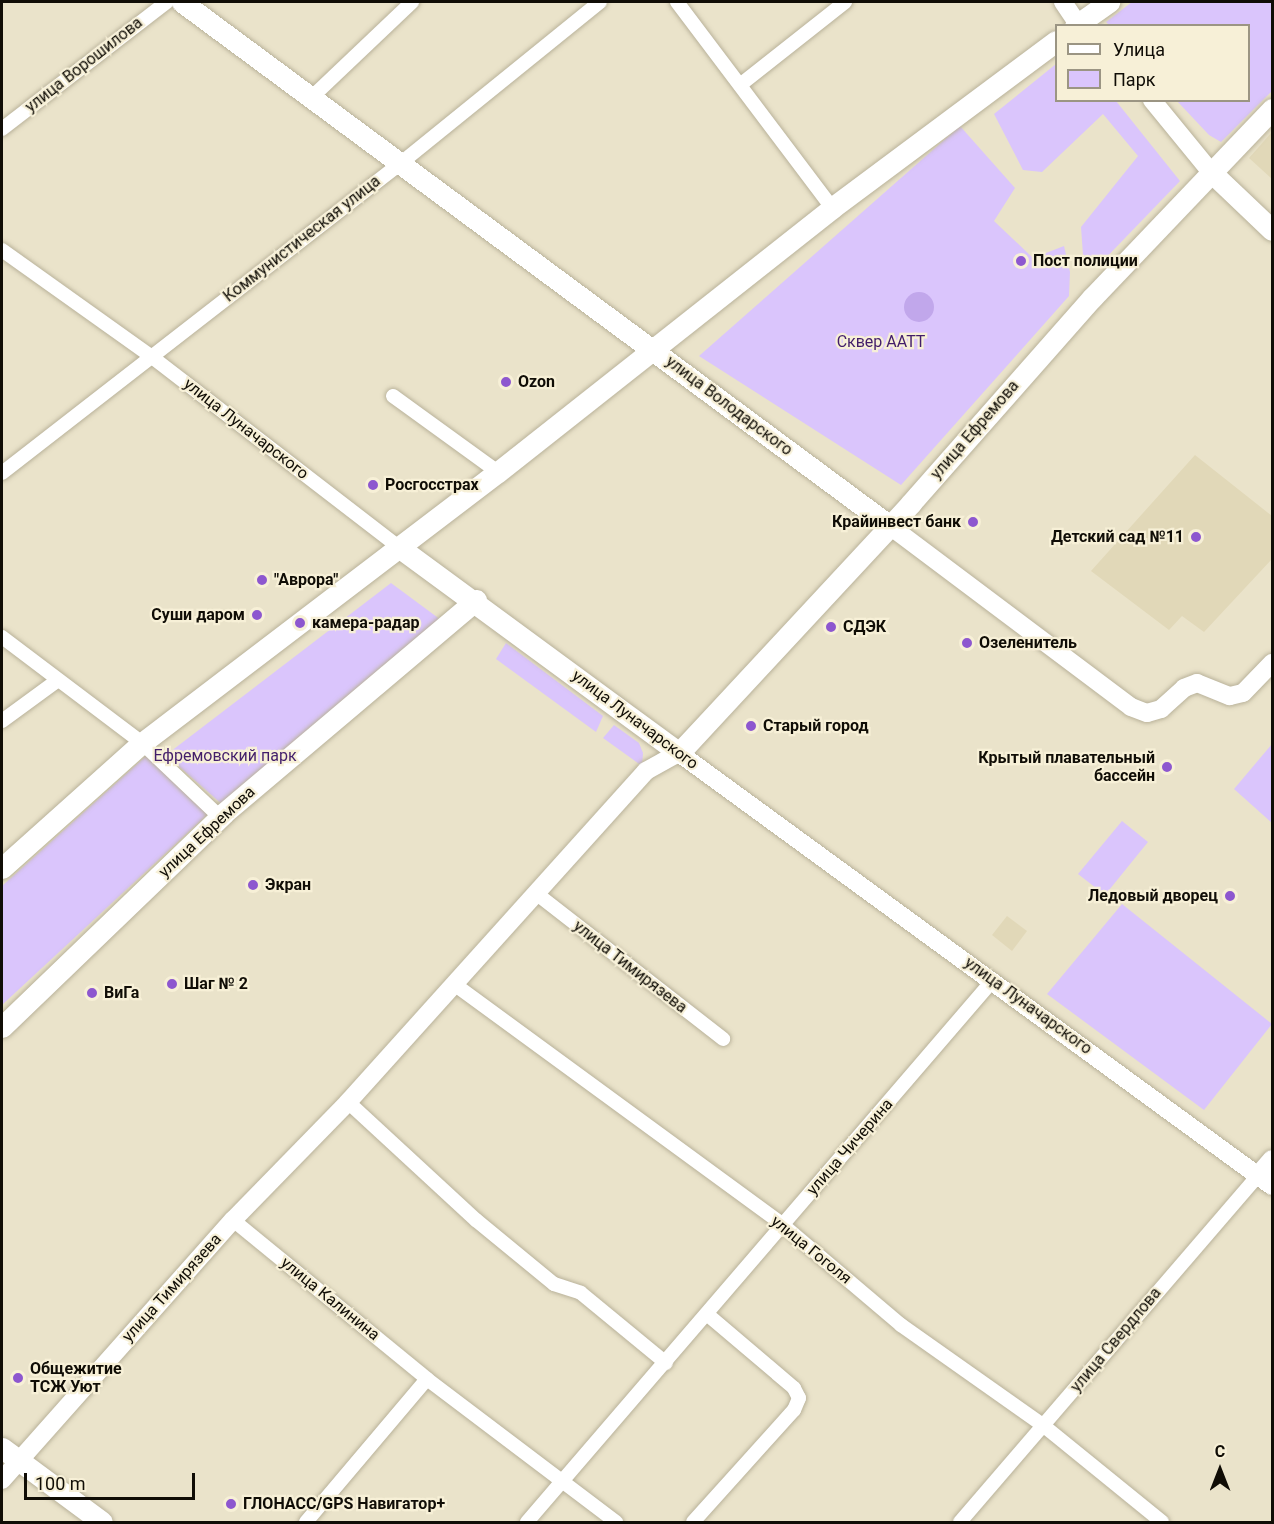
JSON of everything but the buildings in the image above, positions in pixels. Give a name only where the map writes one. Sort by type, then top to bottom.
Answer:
[{"type":"main road","name":"улица Володарского","points":[[182,2],[890,526]]},
{"type":"main road","points":[[1078,24],[1109,2]]},
{"type":"main road","points":[[2,868],[142,743],[400,548],[651,348],[832,208],[1055,42]]},
{"type":"main road","name":"улица Ефремова","points":[[679,753],[890,526],[1092,298],[1272,109]]},
{"type":"main road","points":[[1211,172],[1272,230]]},
{"type":"main road","name":"улица Луначарского","points":[[400,548],[476,600],[679,753]]},
{"type":"main road","name":"улица Ефремова","points":[[2,1026],[220,817],[476,600]]},
{"type":"main road","points":[[10,1455],[102,1522]]},
{"type":"street","name":"улица Ворошилова","points":[[2,129],[166,2]]},
{"type":"street","points":[[312,97],[412,2]]},
{"type":"street","name":"Коммунистическая улица","points":[[2,473],[401,163],[600,2]]},
{"type":"street","points":[[677,2],[832,208]]},
{"type":"street","points":[[740,85],[846,2]]},
{"type":"street","points":[[1063,2],[1076,24]]},
{"type":"street","points":[[1154,102],[1211,172]]},
{"type":"street","name":"улица Луначарского","points":[[2,250],[152,357],[400,548]]},
{"type":"street","points":[[393,396],[498,472]]},
{"type":"street","name":"улица Володарского","points":[[890,526],[1131,707],[1147,713],[1161,709],[1184,688],[1197,683],[1230,696],[1243,693],[1272,663]]},
{"type":"street","points":[[2,637],[142,743],[220,817]]},
{"type":"street","points":[[2,721],[58,680]]},
{"type":"street","name":"улица Луначарского","points":[[679,753],[993,980],[1272,1186]]},
{"type":"street","name":"улица Тимирязева","points":[[2,1480],[10,1455],[348,1102],[646,771],[679,753]]},
{"type":"street","name":"улица Тимирязева","points":[[537,894],[723,1040]]},
{"type":"street","name":"улица Чичерина","points":[[528,1522],[708,1315],[993,980]]},
{"type":"street","name":"улица Гоголя","points":[[454,984],[783,1225],[901,1325],[1044,1426],[1162,1522]]},
{"type":"street","points":[[348,1102],[476,1220],[554,1284],[580,1293],[666,1363]]},
{"type":"street","name":"улица Свердлова","points":[[960,1522],[1272,1159]]},
{"type":"street","name":"улица Калинина","points":[[233,1220],[427,1379],[561,1484],[616,1522]]},
{"type":"street","points":[[693,1522],[794,1410],[799,1398],[794,1389],[708,1315]]},
{"type":"street","points":[[306,1522],[427,1379]]},
{"type":"shaded area","points":[[1272,132],[1272,179],[1249,158]]},
{"type":"shaded area","points":[[919,292],[930,296],[934,307],[930,318],[919,322],[908,318],[904,307],[908,296]]},
{"type":"shaded area","name":"Детский сад №11","points":[[1195,455],[1272,516],[1272,559],[1204,632],[1182,616],[1169,630],[1091,571]]},
{"type":"shaded area","points":[[1007,916],[1027,931],[1012,951],[992,935]]},
{"type":"green space","points":[[1132,2],[1272,2],[1272,91],[1221,142],[1209,135],[1178,102],[1250,102],[1250,24],[1108,24],[1106,22]]},
{"type":"green space","points":[[1055,65],[1055,102],[1117,102],[1180,181],[1099,265],[1083,255],[1081,227],[1138,156],[1103,114],[1042,172],[1023,170],[994,114]]},
{"type":"green space","name":"Сквер ААТТ","points":[[960,126],[1015,188],[994,221],[1033,258],[1064,246],[1070,272],[1069,296],[901,485],[699,356]]},
{"type":"green space","name":"Ефремовский парк","points":[[391,583],[441,620],[224,806],[166,755]]},
{"type":"green space","points":[[506,643],[603,716],[596,732],[496,659]]},
{"type":"green space","points":[[614,725],[639,743],[643,753],[642,766],[603,738]]},
{"type":"green space","points":[[1272,744],[1272,823],[1234,789]]},
{"type":"green space","name":"Ефремовский парк","points":[[146,756],[209,813],[2,1005],[2,886]]},
{"type":"green space","points":[[1122,821],[1148,842],[1105,895],[1078,874]]},
{"type":"green space","points":[[1122,904],[1272,1024],[1204,1110],[1047,994]]},
{"type":"place","name":"Пост полиции","points":[[1021,261]]},
{"type":"place","name":"Ozon","points":[[506,382]]},
{"type":"place","name":"Росгосстрах","points":[[373,485]]},
{"type":"place","name":"Крайинвест банк","points":[[973,522]]},
{"type":"place","name":"Детский сад №11","points":[[1196,537]]},
{"type":"place","name":"\"Аврора\"","points":[[262,580]]},
{"type":"place","name":"Суши даром","points":[[257,615]]},
{"type":"place","name":"камера-радар","points":[[300,623]]},
{"type":"place","name":"СДЭК","points":[[831,627]]},
{"type":"place","name":"Озеленитель","points":[[967,643]]},
{"type":"place","name":"Старый город","points":[[751,726]]},
{"type":"place","name":"Крытый плавательный бассейн","points":[[1167,767]]},
{"type":"place","name":"Экран","points":[[253,885]]},
{"type":"place","name":"Ледовый дворец","points":[[1230,896]]},
{"type":"place","name":"Шаг № 2","points":[[172,984]]},
{"type":"place","name":"ВиГа","points":[[92,993]]},
{"type":"place","name":"Общежитие ТСЖ Уют","points":[[18,1378]]},
{"type":"place","name":"ГЛОНАСС/GPS Навигатор+","points":[[231,1504]]}]
